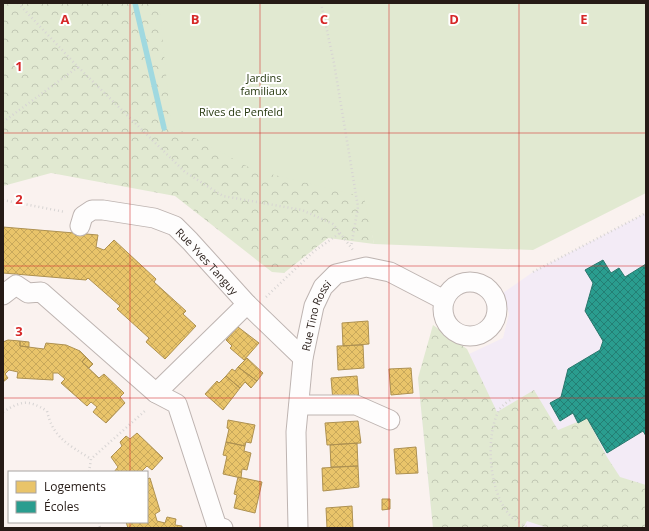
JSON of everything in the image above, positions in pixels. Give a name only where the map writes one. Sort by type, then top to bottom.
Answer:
[{"type":"street","name":"Rue Yves Tanguy","points":[[82,221],[92,210],[103,210],[154,218],[175,226],[250,307],[303,358]]},
{"type":"street","name":"Rue Tino Rossi","points":[[298,528],[296,432],[303,358],[314,306],[324,287],[336,274],[366,266],[390,272],[444,300]]},
{"type":"street","points":[[3,295],[16,285],[28,293],[41,292],[159,395],[177,404],[217,527],[223,528]]},
{"type":"street","name":"Rue Yves Tanguy","points":[[159,395],[250,307]]},
{"type":"street","points":[[299,406],[356,405],[390,420]]},
{"type":"path","points":[[18,3],[78,67],[185,172],[223,196],[302,210],[333,224],[366,266]]},
{"type":"path","points":[[321,3],[334,63],[358,207],[351,248]]},
{"type":"path","points":[[3,122],[78,67]]},
{"type":"path","points":[[3,200],[82,221]]},
{"type":"path","points":[[533,272],[646,213]]},
{"type":"path","points":[[250,307],[313,252],[340,233]]},
{"type":"path","points":[[89,471],[91,459],[159,395]]},
{"type":"path","points":[[513,398],[500,409],[492,437],[492,467],[498,496],[509,514],[528,528]]},
{"type":"path","points":[[3,412],[18,403],[34,402],[46,411],[50,424],[61,440],[91,459]]},
{"type":"shaded area","points":[[646,213],[646,528],[433,528],[418,378],[503,338],[509,314],[503,293],[533,272]]},
{"type":"green space","name":"Rives de Penfeld","points":[[3,3],[332,3],[374,244],[328,238],[284,273],[272,272],[175,196],[51,173],[3,186]]},
{"type":"green space","name":"Jardins familiaux","points":[[159,3],[646,3],[646,193],[533,250],[374,244],[364,197],[254,170],[171,125]]},
{"type":"green space","points":[[433,325],[467,349],[497,412],[534,390],[558,430],[587,418],[607,457],[620,477],[646,485],[646,528],[548,528],[527,521],[523,528],[433,528],[418,378]]},
{"type":"building: Logements","points":[[3,227],[98,235],[96,247],[104,250],[114,240],[156,279],[154,282],[186,311],[183,314],[196,326],[165,359],[146,342],[149,338],[117,309],[120,306],[88,278],[86,280],[3,273]]},
{"type":"building: Logements","points":[[368,321],[369,344],[343,346],[342,323]]},
{"type":"building: Logements","points":[[238,327],[259,343],[244,360],[230,348],[232,346],[226,340]]},
{"type":"building: Logements","points":[[8,340],[20,341],[20,346],[44,349],[46,343],[66,345],[80,351],[86,357],[82,362],[99,378],[104,374],[124,393],[120,397],[125,403],[106,423],[93,412],[97,407],[91,402],[87,406],[61,383],[65,379],[58,373],[53,373],[53,380],[17,378],[18,372],[9,370],[5,374],[8,378],[3,382],[3,342]]},
{"type":"building: Logements","points":[[20,341],[29,342],[29,347],[20,346]]},
{"type":"building: Logements","points":[[363,345],[364,368],[338,370],[337,346]]},
{"type":"building: Logements","points":[[86,357],[93,364],[89,368],[82,362]]},
{"type":"building: Logements","points":[[247,358],[263,373],[257,381],[238,367]]},
{"type":"building: Logements","points":[[238,367],[257,381],[251,388],[245,382],[240,388],[226,376],[232,369],[235,371]]},
{"type":"building: Logements","points":[[411,368],[413,393],[391,395],[389,369]]},
{"type":"building: Logements","points":[[226,376],[240,388],[223,410],[205,394],[217,381],[219,383]]},
{"type":"building: Logements","points":[[357,376],[359,400],[333,401],[331,378]]},
{"type":"building: Logements","points":[[228,420],[255,425],[251,443],[246,442],[245,446],[226,442],[229,429],[227,428]]},
{"type":"building: Logements","points":[[358,421],[361,443],[327,445],[325,423]]},
{"type":"building: Logements","points":[[137,433],[163,458],[152,470],[147,466],[142,471],[115,471],[118,467],[111,457],[122,446],[120,442],[126,436],[130,439]]},
{"type":"building: Logements","points":[[226,442],[245,446],[244,451],[251,453],[247,470],[242,469],[241,478],[223,474],[227,456],[223,455]]},
{"type":"building: Logements","points":[[357,443],[358,466],[331,467],[330,445]]},
{"type":"building: Logements","points":[[416,447],[418,473],[396,474],[394,449]]},
{"type":"building: Logements","points":[[358,466],[359,487],[323,491],[322,468]]},
{"type":"building: Logements","points":[[238,477],[262,482],[255,513],[234,508],[237,495],[234,494]]},
{"type":"building: Logements","points":[[150,478],[160,511],[155,514],[157,521],[165,523],[167,517],[176,519],[175,525],[182,526],[182,528],[128,528],[126,523],[148,523],[148,479]]},
{"type":"building: Logements","points":[[382,499],[390,499],[390,509],[382,510]]},
{"type":"building: Logements","points":[[352,506],[353,528],[327,528],[326,508]]},
{"type":"building: Écoles","points":[[603,260],[611,273],[619,268],[625,277],[646,264],[646,436],[643,431],[607,453],[587,418],[578,423],[573,413],[560,421],[550,403],[561,397],[568,369],[600,350],[603,341],[585,311],[593,283],[585,270]]},
{"type":"waterway","points":[[135,3],[164,128]]}]
